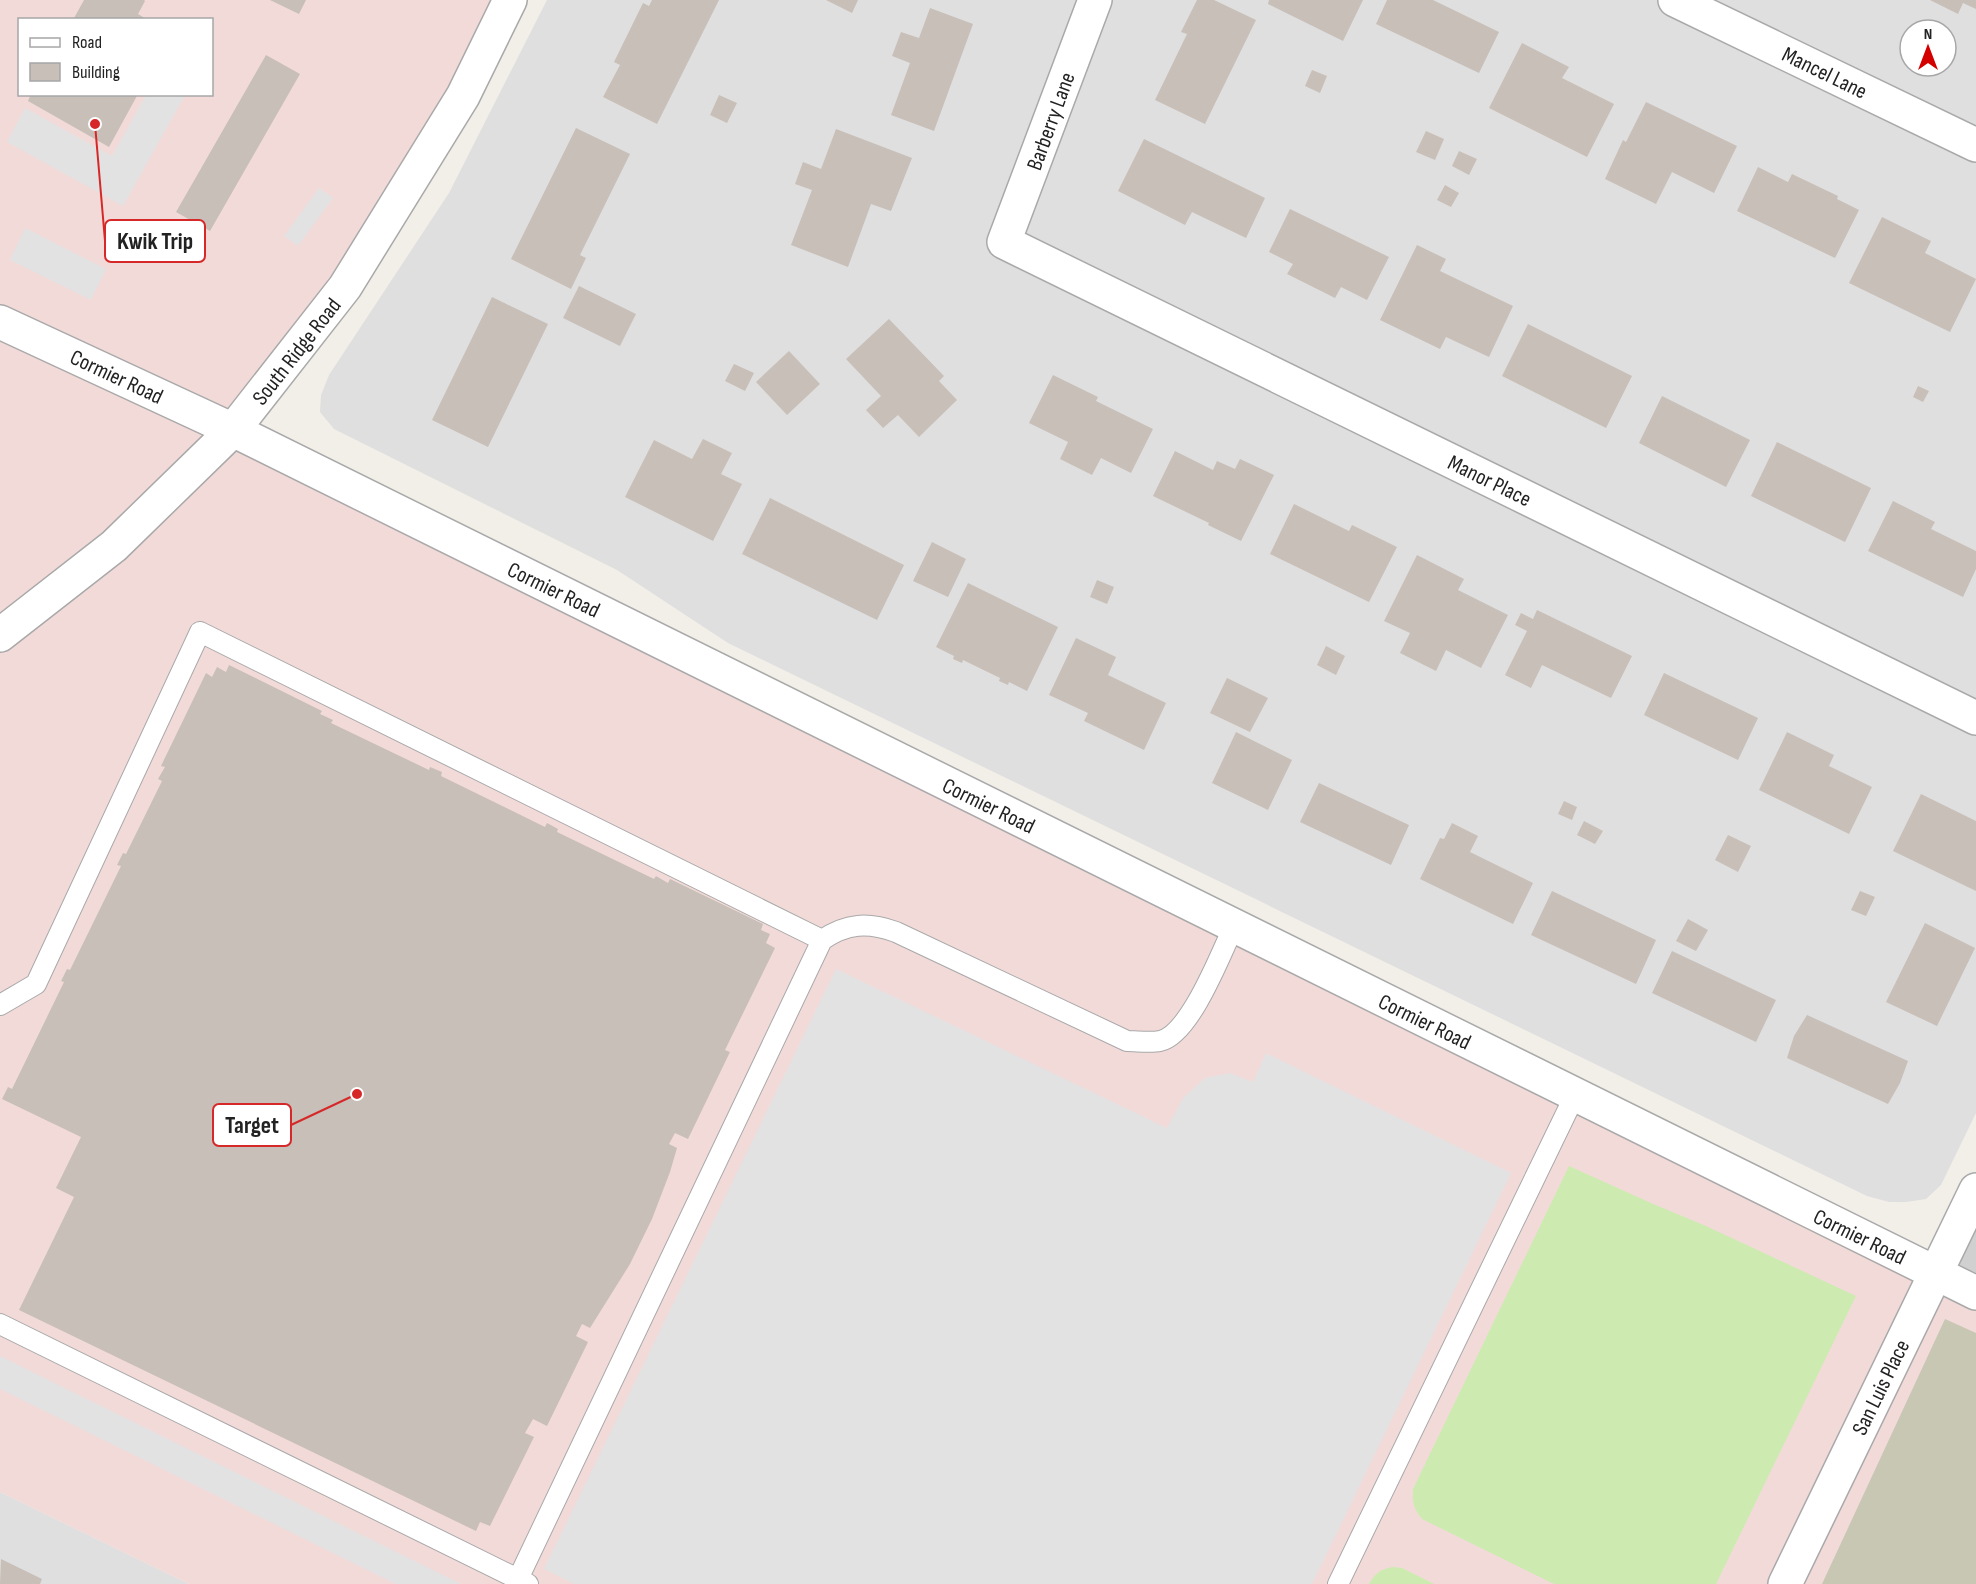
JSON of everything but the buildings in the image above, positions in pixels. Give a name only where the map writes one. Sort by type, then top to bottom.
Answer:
[{"type":"street","name":"South Ridge Road","points":[[0,635],[114,546],[233,430],[345,287],[463,96],[510,0]]},
{"type":"street","name":"Barberry Lane","points":[[1004,242],[1095,0]]},
{"type":"street","name":"Mancel Lane","points":[[1675,0],[1976,145]]},
{"type":"street","name":"Manor Place","points":[[1004,242],[1976,718]]},
{"type":"street","name":"Cormier Road","points":[[0,322],[233,430],[1976,1293]]},
{"type":"street","name":"San Luis Place","points":[[1785,1584],[1976,1190]]},
{"type":"lane","points":[[0,1005],[36,984],[200,632],[822,940]]},
{"type":"lane","points":[[0,1324],[523,1581],[822,940],[838,930],[877,926],[896,932],[1127,1041],[1160,1041],[1176,1033],[1194,1010],[1234,926]]},
{"type":"lane","points":[[1338,1584],[1575,1095]]},
{"type":"shaded area","points":[[0,0],[510,0],[463,96],[233,430],[1976,1293],[1976,1584],[189,1584],[0,1492]]},
{"type":"shaded area","points":[[547,0],[1976,0],[1976,1113],[1941,1185],[1926,1199],[1889,1202],[1867,1196],[728,643],[617,570],[334,429],[320,412],[321,395],[329,375],[449,193]]},
{"type":"shaded area","points":[[145,96],[184,96],[123,206],[7,142],[25,108],[112,156]]},
{"type":"shaded area","points":[[319,188],[333,198],[298,246],[284,236]]},
{"type":"shaded area","points":[[25,228],[106,269],[91,300],[10,260]]},
{"type":"shaded area","points":[[836,969],[1167,1128],[1183,1098],[1205,1078],[1230,1073],[1253,1082],[1266,1053],[1511,1173],[1312,1584],[574,1584],[544,1569]]},
{"type":"shaded area","points":[[1976,1190],[1976,1293],[1935,1274]]},
{"type":"shaded area","points":[[1945,1319],[1976,1333],[1976,1584],[1822,1584]]},
{"type":"shaded area","points":[[0,1356],[461,1584],[396,1584],[0,1389]]},
{"type":"shaded area","points":[[0,1492],[189,1584],[0,1584]]},
{"type":"green space","points":[[1569,1166],[1706,1226],[1856,1296],[1716,1584],[1554,1584],[1422,1519],[1414,1505],[1413,1489]]},
{"type":"green space","points":[[1393,1567],[1402,1568],[1434,1584],[1369,1584],[1379,1572]]},
{"type":"place","name":"Kwik Trip","points":[[95,124]]},
{"type":"place","name":"Target","points":[[357,1094]]}]
